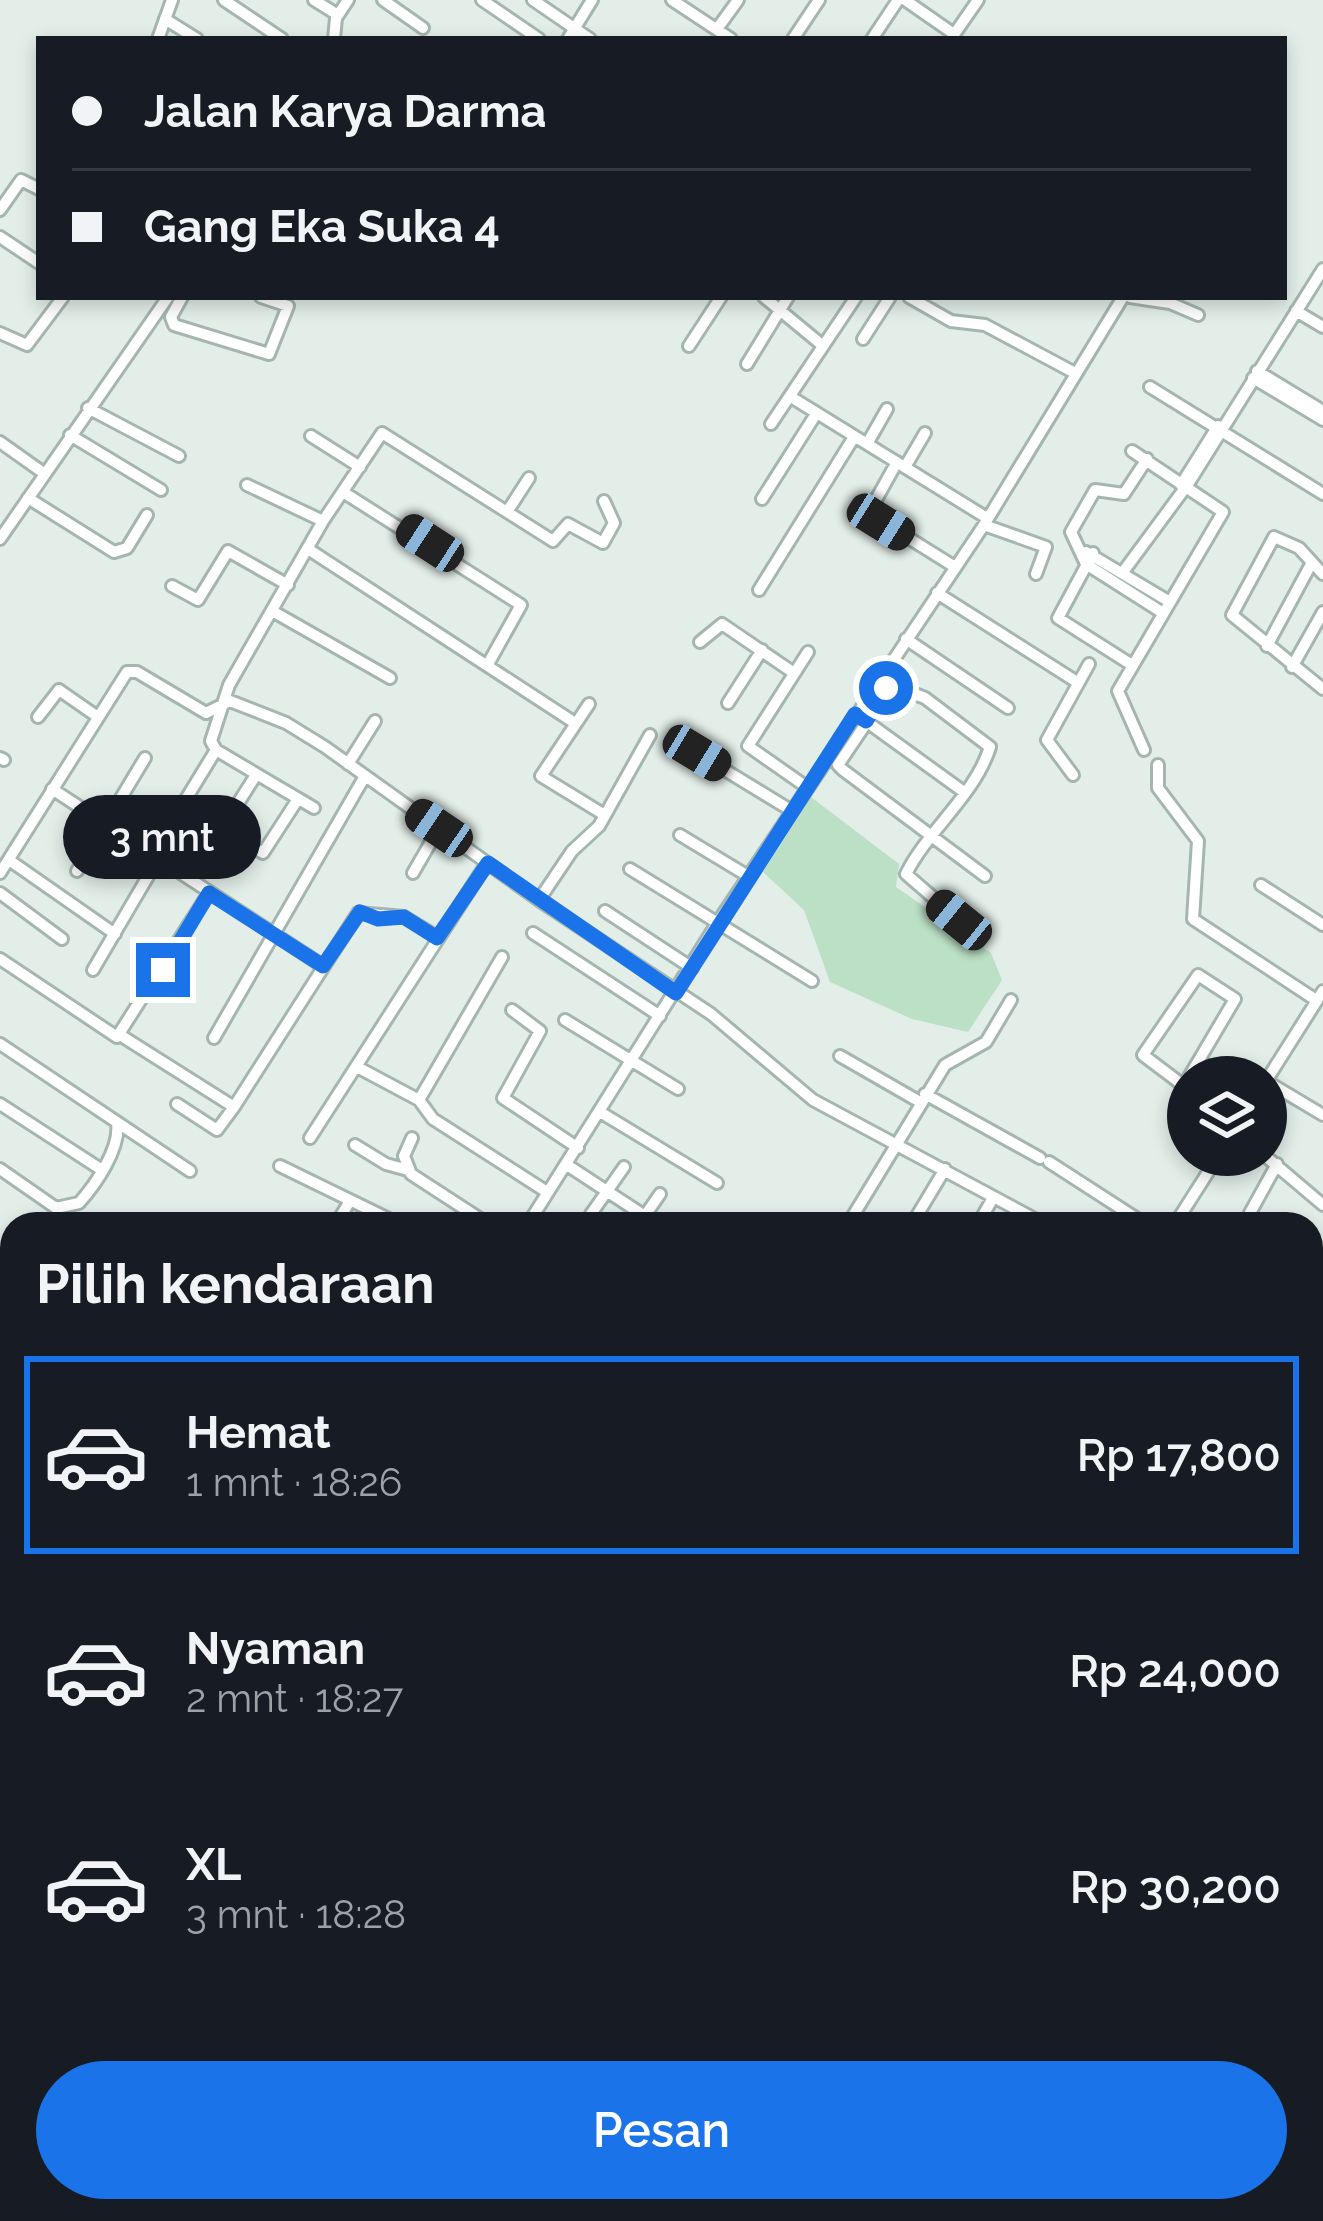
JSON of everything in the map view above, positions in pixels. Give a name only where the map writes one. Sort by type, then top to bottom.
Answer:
[{"type":"street","points":[[159,36],[172,0]]},
{"type":"street","points":[[224,0],[278,36]]},
{"type":"street","points":[[314,0],[338,15]]},
{"type":"street","points":[[334,36],[338,15],[348,0]]},
{"type":"street","points":[[383,0],[423,28]]},
{"type":"street","points":[[482,0],[535,36]]},
{"type":"street","points":[[533,0],[571,34],[592,0]]},
{"type":"street","points":[[672,0],[727,36]]},
{"type":"street","points":[[717,29],[738,0]]},
{"type":"street","points":[[795,36],[819,0]]},
{"type":"street","points":[[878,0],[899,3],[951,36]]},
{"type":"street","points":[[954,36],[978,0]]},
{"type":"street","points":[[874,36],[899,3]]},
{"type":"street","points":[[165,19],[192,36]]},
{"type":"street","points":[[0,210],[22,179],[36,187]]},
{"type":"street","points":[[0,237],[36,261]]},
{"type":"street","points":[[1123,572],[1323,268]]},
{"type":"street","points":[[0,333],[27,345],[61,300]]},
{"type":"street","points":[[1,533],[166,300]]},
{"type":"street","points":[[180,300],[171,316],[174,325],[269,354],[289,306],[270,300]]},
{"type":"street","points":[[688,346],[719,300]]},
{"type":"street","points":[[768,300],[822,345]]},
{"type":"street","points":[[747,364],[786,300]]},
{"type":"street","points":[[771,424],[854,300]]},
{"type":"street","points":[[863,339],[888,300]]},
{"type":"street","points":[[914,300],[951,321],[985,325],[1076,373]]},
{"type":"street","points":[[536,1212],[748,876],[860,717],[1124,300]]},
{"type":"street","points":[[1148,300],[1198,314]]},
{"type":"street","points":[[1297,311],[1323,327]]},
{"type":"street","points":[[1255,375],[1323,415]]},
{"type":"street","points":[[1150,387],[1323,494]]},
{"type":"street","points":[[791,397],[985,522],[1046,547],[1036,574]]},
{"type":"street","points":[[88,408],[178,456]]},
{"type":"street","points":[[867,445],[887,410]]},
{"type":"street","points":[[762,499],[816,414]]},
{"type":"street","points":[[314,808],[216,750],[211,741],[222,704],[323,521],[382,433],[553,541],[568,524],[602,544],[614,523],[604,501]]},
{"type":"street","points":[[925,434],[873,505],[875,517],[955,567]]},
{"type":"street","points":[[70,435],[161,490]]},
{"type":"street","points":[[311,436],[360,466]]},
{"type":"street","points":[[759,590],[854,437]]},
{"type":"street","points":[[0,442],[45,474]]},
{"type":"street","points":[[1132,451],[1223,514],[1118,695],[1144,750]]},
{"type":"street","points":[[1147,459],[1124,494],[1096,490],[1071,529],[1086,556],[1167,607]]},
{"type":"street","points":[[507,512],[529,478]]},
{"type":"street","points":[[247,485],[323,521]]},
{"type":"street","points":[[344,492],[521,605],[488,664]]},
{"type":"street","points":[[28,498],[114,553],[127,548],[147,515]]},
{"type":"street","points":[[1323,574],[1310,566],[1292,542],[1274,537],[1232,615],[1323,689]]},
{"type":"street","points":[[308,549],[575,722]]},
{"type":"street","points":[[172,586],[198,600],[228,551],[288,585]]},
{"type":"street","points":[[1086,556],[1123,572],[1167,607]]},
{"type":"street","points":[[1086,556],[1059,621],[1132,664]]},
{"type":"street","points":[[1267,646],[1310,566]]},
{"type":"street","points":[[937,593],[1077,682]]},
{"type":"street","points":[[274,612],[390,678]]},
{"type":"street","points":[[1292,667],[1323,612]]},
{"type":"street","points":[[700,642],[722,624],[794,673]]},
{"type":"street","points":[[907,639],[1008,707]]},
{"type":"street","points":[[728,703],[762,650]]},
{"type":"street","points":[[808,652],[748,746],[808,788]]},
{"type":"street","points":[[1073,776],[1047,742],[1089,664]]},
{"type":"street","points":[[0,872],[116,682],[133,670],[206,713],[222,704],[239,704],[286,723],[348,764],[770,1058],[799,1090],[1020,1212]]},
{"type":"street","points":[[959,920],[907,877],[933,837],[964,792],[990,751],[970,730],[896,685],[886,688],[860,717],[839,767],[933,837],[985,876]]},
{"type":"street","points":[[38,718],[59,690],[95,715]]},
{"type":"street","points":[[589,704],[541,776],[602,814]]},
{"type":"street","points":[[860,717],[964,792]]},
{"type":"street","points":[[348,764],[375,722]]},
{"type":"street","points":[[539,900],[602,814],[650,735]]},
{"type":"street","points":[[216,750],[179,811],[263,853],[298,799]]},
{"type":"street","points":[[697,753],[792,811]]},
{"type":"street","points":[[77,871],[145,758]]},
{"type":"street","points":[[1157,765],[1158,788],[1198,841],[1193,919],[1320,995],[1282,1056]]},
{"type":"street","points":[[221,830],[256,775]]},
{"type":"street","points":[[214,1038],[365,776]]},
{"type":"street","points":[[52,789],[323,966]]},
{"type":"street","points":[[413,873],[439,828]]},
{"type":"street","points":[[680,835],[748,876]]},
{"type":"street","points":[[9,860],[115,934]]},
{"type":"street","points":[[94,970],[157,861]]},
{"type":"street","points":[[310,1138],[488,863]]},
{"type":"street","points":[[630,869],[812,981]]},
{"type":"street","points":[[1262,885],[1323,925]]},
{"type":"street","points":[[0,893],[62,939]]},
{"type":"street","points":[[120,1035],[209,893]]},
{"type":"street","points":[[605,910],[692,968]]},
{"type":"street","points":[[177,1104],[218,1130],[355,916],[362,912],[378,919],[404,917],[437,938]]},
{"type":"street","points":[[533,933],[660,1016]]},
{"type":"street","points":[[419,1100],[502,957]]},
{"type":"street","points":[[0,959],[234,1107]]},
{"type":"street","points":[[1198,975],[1235,999],[1187,1083],[1143,1054],[1198,975]]},
{"type":"street","points":[[858,1212],[949,1060],[986,1042],[1011,1000]]},
{"type":"street","points":[[512,1010],[540,1031],[503,1098],[578,1148]]},
{"type":"street","points":[[565,1020],[678,1089]]},
{"type":"street","points":[[0,1044],[190,1171]]},
{"type":"street","points":[[840,1056],[1044,1160],[1126,1212]]},
{"type":"street","points":[[359,1068],[419,1100],[433,1119],[548,1192]]},
{"type":"street","points":[[1287,1094],[1323,1115]]},
{"type":"street","points":[[0,1104],[102,1170]]},
{"type":"street","points":[[600,1112],[717,1183]]},
{"type":"street","points":[[0,1169],[61,1209],[80,1202],[102,1170],[118,1132],[117,1122]]},
{"type":"street","points":[[408,1169],[404,1156],[412,1138]]},
{"type":"street","points":[[355,1145],[386,1164],[408,1169],[471,1212]]},
{"type":"street","points":[[567,1165],[633,1212]]},
{"type":"street","points":[[280,1166],[373,1212]]},
{"type":"street","points":[[592,1212],[624,1168]]},
{"type":"street","points":[[919,1212],[945,1168]]},
{"type":"street","points":[[1287,1174],[1323,1205]]},
{"type":"street","points":[[1183,1212],[1206,1176]]},
{"type":"street","points":[[1251,1212],[1270,1176]]},
{"type":"street","points":[[648,1212],[660,1194]]},
{"type":"street","points":[[985,1212],[993,1198]]},
{"type":"street","points":[[343,1212],[350,1201]]},
{"type":"green space","points":[[811,797],[899,864],[896,887],[991,953],[1002,980],[968,1032],[912,1019],[830,982],[804,910],[763,872]]},
{"type":"route","points":[[163,970],[209,893],[323,966],[360,912],[378,919],[404,917],[437,938],[488,863],[676,993],[855,714],[866,721],[886,688]]}]
